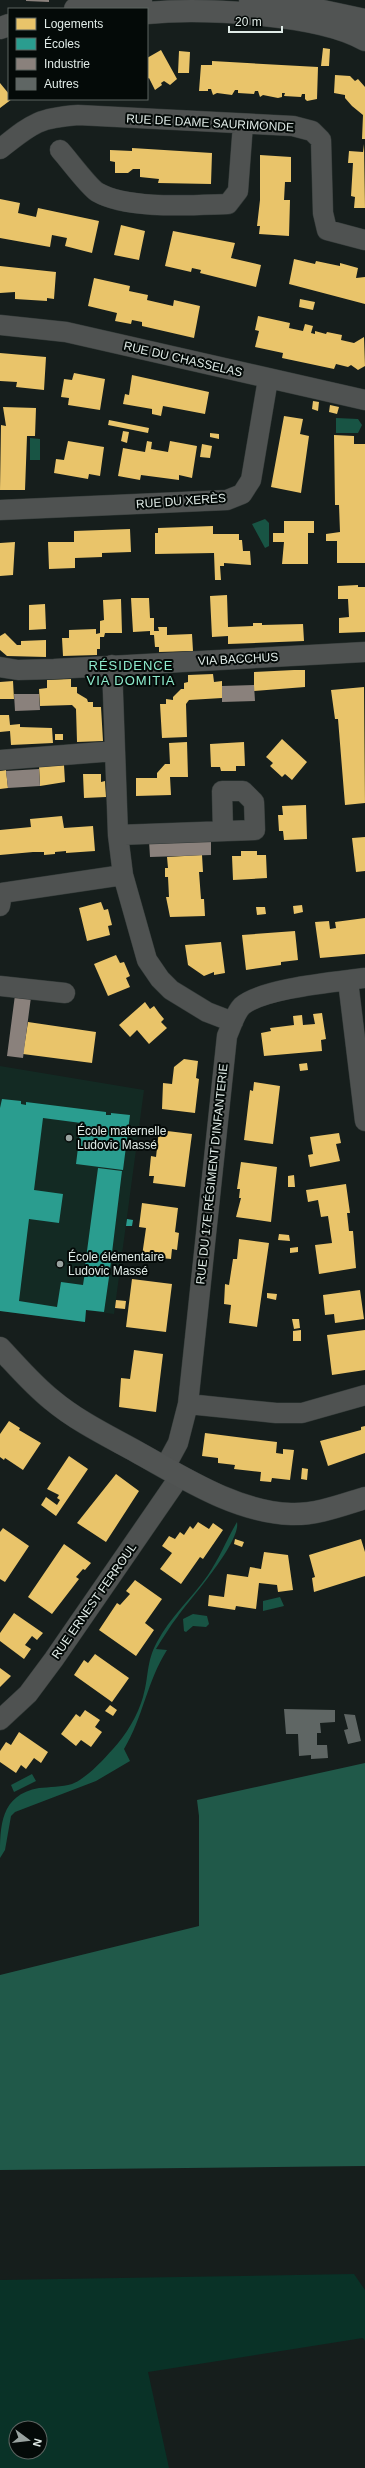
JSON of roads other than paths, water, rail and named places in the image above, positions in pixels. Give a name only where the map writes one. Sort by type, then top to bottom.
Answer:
[{"type":"main road","points":[[82,8],[141,0]]},
{"type":"main road","points":[[249,0],[290,4],[365,20]]},
{"type":"main road","points":[[148,13],[220,12],[286,19],[333,27],[365,40]]},
{"type":"main road","points":[[0,1348],[52,1400],[98,1431],[172,1472],[256,1509],[292,1514],[328,1509],[365,1498]]},
{"type":"street","name":"RUE DE DAME SAURIMONDE","points":[[0,149],[31,124],[53,117],[78,115],[293,126],[312,131],[320,140],[323,213],[327,230],[365,240]]},
{"type":"street","points":[[60,150],[96,192],[119,199],[163,206],[228,204],[238,191],[243,124]]},
{"type":"street","name":"RUE DU CHASSELAS","points":[[0,325],[66,332],[365,400]]},
{"type":"street","name":"RUE DU XERÈS","points":[[0,510],[227,500],[242,494],[251,480],[268,379]]},
{"type":"street","name":"VIA BACCHUS","points":[[0,667],[18,670],[54,669],[365,652]]},
{"type":"street","points":[[112,665],[118,834],[123,875],[147,960],[160,979],[171,990],[207,1012],[233,1022]]},
{"type":"street","points":[[0,760],[115,751]]},
{"type":"street","points":[[118,834],[223,831]]},
{"type":"street","points":[[0,906],[2,893],[123,875]]},
{"type":"street","points":[[356,979],[365,1121]]},
{"type":"street","name":"RUE DU 17E RÉGIMENT D'INFANTERIE","points":[[172,1472],[188,1404],[222,1071],[227,1036],[241,1007],[254,998],[273,993],[356,979]]},
{"type":"street","points":[[0,986],[65,993]]},
{"type":"street","points":[[188,1404],[276,1413],[302,1413],[365,1395]]},
{"type":"street","name":"RUE ERNEST FERROUL","points":[[0,1720],[28,1694],[54,1659],[172,1472]]},
{"type":"place","name":"École maternelle Ludovic Massé","points":[[69,1138]]},
{"type":"place","name":"École élémentaire Ludovic Massé","points":[[60,1264]]},
{"type":"district","name":"RÉSIDENCE VIA DOMITIA","points":[[131,672]]}]
